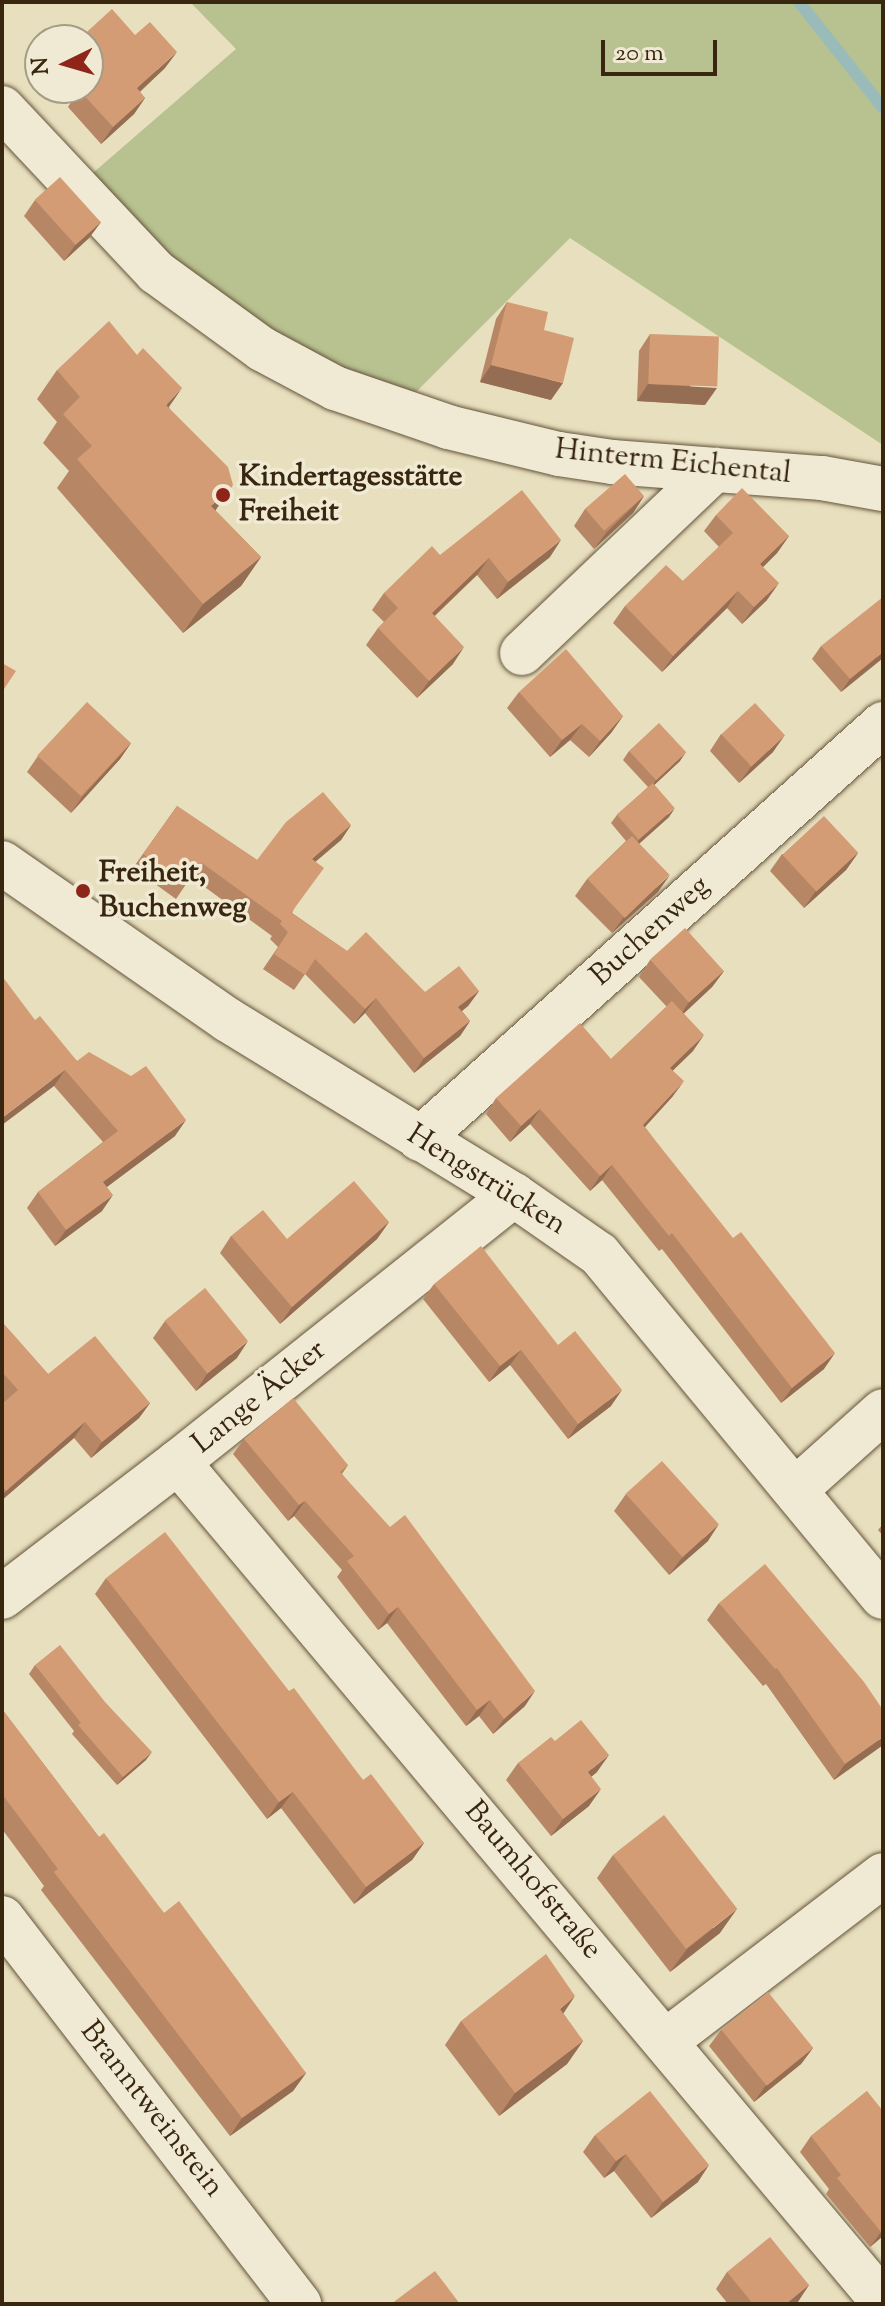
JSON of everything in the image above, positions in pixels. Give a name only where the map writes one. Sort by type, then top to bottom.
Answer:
[{"type":"street","name":"Hinterm Eichental","points":[[2,108],[156,272],[262,349],[335,388],[412,416],[523,446],[612,462],[822,478],[883,489]]},
{"type":"street","points":[[522,653],[714,470]]},
{"type":"street","name":"Buchenweg","points":[[420,1139],[883,724]]},
{"type":"street","name":"Hengstrücken","points":[[2,863],[228,1020],[514,1195],[599,1254],[883,1597]]},
{"type":"street","name":"Lange Äcker","points":[[2,1597],[178,1462],[514,1195]]},
{"type":"street","points":[[795,1490],[883,1411]]},
{"type":"street","name":"Baumhofstraße","points":[[178,1462],[883,2302]]},
{"type":"street","points":[[666,2041],[883,1875]]},
{"type":"street","name":"Branntweinstein","points":[[2,1918],[299,2304]]},
{"type":"green space","points":[[190,2],[883,2],[883,445],[570,238],[409,399],[346,376],[191,281],[86,179],[236,49]]},
{"type":"building","points":[[112,9],[135,35],[150,22],[177,52],[137,88],[145,98],[113,127],[92,104],[104,104],[104,24],[96,24]]},
{"type":"building","points":[[60,177],[101,222],[76,245],[35,200]]},
{"type":"building","points":[[507,302],[548,312],[544,330],[574,338],[563,383],[491,365]]},
{"type":"building","points":[[109,321],[137,355],[143,348],[182,388],[166,405],[228,467],[233,485],[211,506],[261,557],[203,604],[77,459],[92,446],[63,414],[80,397],[57,370]]},
{"type":"building","points":[[650,334],[719,336],[717,386],[648,384]]},
{"type":"building","points":[[625,474],[644,496],[604,531],[585,509]]},
{"type":"building","points":[[742,488],[789,536],[760,564],[779,583],[754,607],[738,591],[673,656],[625,606],[666,565],[683,581],[733,533],[716,515]]},
{"type":"building","points":[[522,490],[561,540],[508,582],[489,558],[432,613],[464,647],[429,681],[378,628],[398,608],[384,593],[432,546],[440,555]]},
{"type":"building","points":[[883,597],[883,652],[850,679],[821,646]]},
{"type":"building","points":[[566,649],[623,716],[600,741],[582,724],[562,740],[519,692]]},
{"type":"building","points":[[2,663],[16,671],[2,692]]},
{"type":"building","points":[[87,702],[131,743],[81,796],[37,755]]},
{"type":"building","points":[[755,703],[785,735],[751,767],[721,734]]},
{"type":"building","points":[[659,723],[686,752],[656,780],[629,751]]},
{"type":"building","points":[[653,783],[675,808],[638,839],[617,814]]},
{"type":"building","points":[[323,792],[351,825],[312,859],[324,868],[291,913],[347,951],[366,932],[425,992],[459,966],[479,991],[458,1007],[470,1021],[424,1058],[376,998],[365,1009],[315,959],[305,975],[274,954],[288,932],[280,924],[282,921],[202,863],[187,884],[143,854],[177,806],[257,860],[286,822]]},
{"type":"building","points":[[824,816],[858,853],[816,891],[782,855]]},
{"type":"building","points":[[632,836],[670,875],[625,918],[587,879]]},
{"type":"building","points":[[685,928],[724,971],[689,1003],[650,959]]},
{"type":"building","points":[[2,976],[35,1020],[40,1016],[77,1061],[89,1052],[131,1076],[146,1066],[186,1120],[103,1182],[113,1195],[66,1230],[38,1192],[118,1131],[65,1070],[2,1118]]},
{"type":"building","points":[[672,1001],[704,1035],[670,1068],[684,1081],[643,1125],[733,1238],[741,1232],[835,1353],[792,1388],[672,1233],[669,1236],[612,1165],[600,1176],[540,1109],[521,1126],[496,1098],[580,1023],[611,1059]]},
{"type":"building","points":[[354,1181],[389,1222],[292,1307],[231,1236],[263,1210],[287,1239]]},
{"type":"building","points":[[481,1246],[558,1345],[575,1331],[622,1390],[578,1424],[521,1350],[500,1366],[434,1284]]},
{"type":"building","points":[[205,1288],[248,1341],[207,1374],[165,1321]]},
{"type":"building","points":[[2,1322],[48,1374],[95,1336],[150,1403],[102,1442],[85,1422],[6,1491],[2,1486],[2,1404],[18,1390],[2,1372]]},
{"type":"building","points":[[293,1398],[348,1465],[340,1472],[390,1527],[405,1515],[535,1691],[504,1719],[490,1700],[477,1710],[398,1607],[389,1614],[347,1561],[354,1556],[305,1501],[299,1505],[244,1439]]},
{"type":"building","points":[[662,1461],[719,1524],[682,1557],[626,1494]]},
{"type":"building","points":[[165,1532],[289,1691],[294,1688],[363,1780],[371,1774],[424,1843],[366,1887],[293,1792],[279,1802],[106,1578]]},
{"type":"building","points":[[765,1564],[864,1682],[883,1710],[883,1737],[845,1764],[777,1668],[719,1603]]},
{"type":"building","points":[[60,1645],[105,1702],[152,1752],[123,1777],[78,1725],[81,1723],[35,1665]]},
{"type":"building","points":[[2,1709],[99,1837],[104,1833],[164,1913],[179,1901],[306,2073],[242,2118],[54,1872],[58,1869],[2,1794]]},
{"type":"building","points":[[581,1720],[609,1755],[588,1772],[601,1789],[563,1819],[518,1763],[551,1737],[555,1741]]},
{"type":"building","points":[[664,1815],[737,1909],[686,1949],[613,1855]]},
{"type":"building","points":[[546,1954],[575,1996],[560,2009],[583,2041],[515,2093],[461,2021]]},
{"type":"building","points":[[768,1992],[813,2048],[767,2086],[721,2030]]},
{"type":"building","points":[[650,2091],[709,2165],[663,2202],[626,2154],[616,2161],[595,2135]]},
{"type":"building","points":[[867,2091],[883,2111],[881,2232],[837,2178],[841,2175],[811,2136]]},
{"type":"building","points":[[770,2237],[809,2285],[786,2304],[753,2304],[727,2272]]},
{"type":"building","points":[[435,2271],[460,2304],[391,2304]]},
{"type":"waterway","points":[[799,2],[883,108]]},
{"type":"place","name":"Kindertagesstätte Freiheit","points":[[223,495]]},
{"type":"place","name":"Freiheit, Buchenweg","points":[[83,891]]}]
